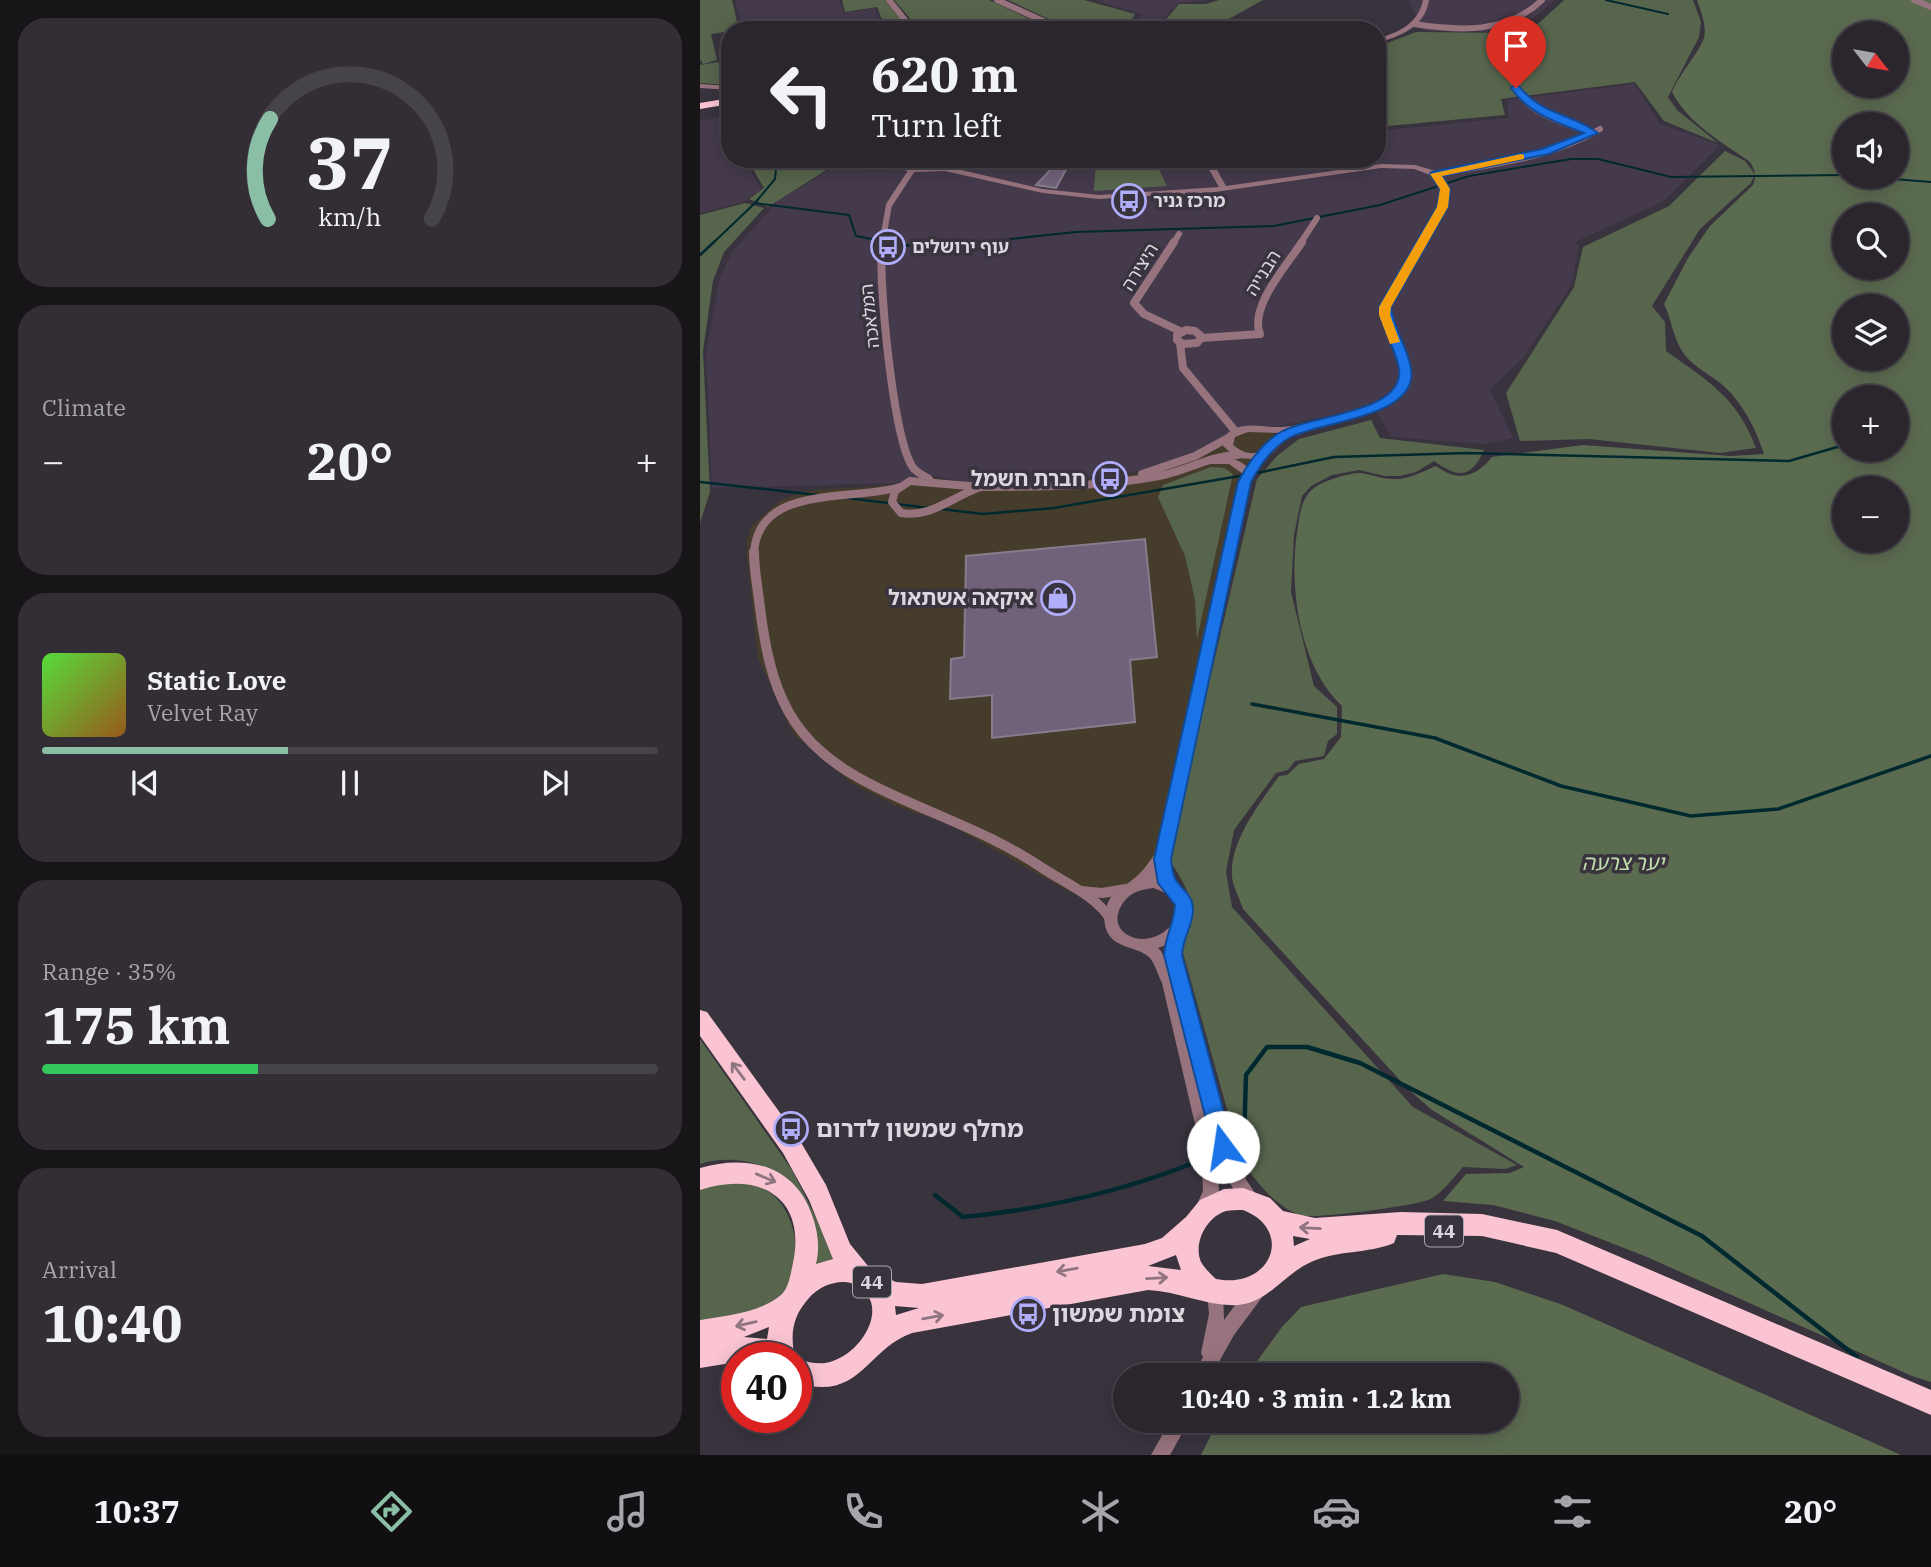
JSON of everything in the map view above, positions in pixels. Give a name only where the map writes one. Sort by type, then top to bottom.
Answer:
[{"type":"highway","points":[[704,105],[721,98]]},
{"type":"highway","points":[[700,1019],[783,1134],[818,1193],[842,1252],[866,1278]]},
{"type":"highway","points":[[700,1178],[726,1172],[751,1172],[766,1176],[787,1191],[800,1211],[807,1246],[804,1270],[780,1319],[779,1342]]},
{"type":"highway","name":"44","points":[[700,1332],[753,1323],[790,1299],[807,1283],[822,1274],[838,1271],[866,1278],[894,1294],[922,1296],[1145,1256],[1170,1246],[1212,1206],[1225,1200],[1240,1199],[1254,1202],[1267,1210],[1276,1221],[1315,1229],[1401,1223],[1482,1225],[1557,1242],[1616,1265],[1931,1403]]},
{"type":"highway","points":[[1197,1218],[1187,1243],[1187,1258],[1196,1278],[1211,1290]]},
{"type":"highway","points":[[1275,1271],[1282,1249],[1281,1234],[1276,1221]]},
{"type":"highway","name":"44","points":[[812,1376],[840,1373],[855,1364],[872,1345],[893,1328],[912,1321],[1149,1278],[1170,1278],[1237,1295],[1259,1287],[1289,1259],[1331,1245],[1373,1236],[1443,1231],[1474,1232],[1531,1241],[1616,1265]]},
{"type":"highway","name":"44","points":[[866,1278],[880,1295],[883,1310],[881,1326],[872,1345]]},
{"type":"highway","points":[[700,1356],[721,1354]]},
{"type":"street","points":[[888,0],[906,21]]},
{"type":"street","points":[[996,0],[1043,21]]},
{"type":"street","points":[[1386,37],[1414,24],[1424,12],[1426,0]]},
{"type":"street","points":[[1414,24],[1460,29],[1508,22],[1526,14],[1542,0]]},
{"type":"street","points":[[1914,0],[1931,7]]},
{"type":"street","points":[[1386,166],[1415,167],[1436,174],[1545,152],[1596,131],[1542,112],[1520,94],[1516,88],[1516,75],[1527,40],[1522,30],[1508,22]]},
{"type":"street","points":[[700,86],[721,88]]},
{"type":"street","points":[[905,168],[950,170],[1043,191],[1099,197],[1224,189],[1367,168]]},
{"type":"street","points":[[946,168],[950,170]]},
{"type":"street","points":[[1212,168],[1224,189]]},
{"type":"street","name":"המלאכה","points":[[910,465],[897,417],[881,261],[887,211],[897,190],[917,170]]},
{"type":"street","points":[[1170,887],[1164,873],[1163,852],[1244,477],[1262,455],[1283,436],[1302,427],[1373,409],[1392,399],[1401,390],[1405,370],[1387,325],[1385,307],[1442,207],[1445,189],[1436,174]]},
{"type":"street","name":"הבנייה","points":[[1202,338],[1260,334],[1256,324],[1259,308],[1317,218]]},
{"type":"street","name":"היצירה","points":[[1179,234],[1135,303],[1144,314],[1182,332]]},
{"type":"street","points":[[1180,343],[1192,345],[1202,338],[1199,332],[1182,332],[1176,338],[1180,343],[1183,368],[1232,435]]},
{"type":"street","points":[[1121,480],[1187,459],[1232,435],[1260,429],[1302,427]]},
{"type":"street","points":[[1260,429],[1271,435],[1273,446]]},
{"type":"street","points":[[1232,435],[1228,446],[1237,455],[1244,477]]},
{"type":"street","points":[[910,465],[916,472],[943,483],[982,487],[1057,486],[1165,475],[1207,461],[1237,455],[1262,455]]},
{"type":"street","points":[[1207,461],[1230,461],[1239,465],[1244,477]]},
{"type":"street","points":[[893,507],[892,497],[908,478],[910,465]]},
{"type":"street","points":[[929,479],[864,495],[806,500],[787,505],[765,520],[755,533],[753,549],[766,655],[788,712],[813,745],[850,774],[903,801],[989,836],[1100,905],[1121,937],[1142,945],[1156,955],[1169,983],[1217,1155],[1254,1202]]},
{"type":"street","points":[[943,483],[950,492],[946,504]]},
{"type":"street","points":[[864,495],[882,499],[905,515],[918,516],[936,511],[961,494],[982,487]]},
{"type":"street","points":[[1111,920],[1112,906],[1150,872],[1163,852]]},
{"type":"street","points":[[1074,890],[1096,893],[1153,882],[1170,887],[1181,896],[1184,915],[1173,943],[1174,961],[1217,1155],[1211,1191],[1197,1218]]},
{"type":"street","points":[[1142,945],[1159,942],[1178,929]]},
{"type":"street","points":[[1209,1363],[1228,1329],[1259,1287]]},
{"type":"street","points":[[1207,1363],[1213,1343],[1217,1314],[1211,1290]]},
{"type":"street","points":[[1160,1455],[1173,1433]]},
{"type":"shaded area","points":[[735,0],[839,0],[844,13],[875,8],[880,21],[741,21]]},
{"type":"shaded area","points":[[1094,0],[1211,0],[1178,3],[1162,21],[1137,21],[1141,14]]},
{"type":"shaded area","points":[[1409,0],[1555,0],[1532,19],[1508,32],[1423,31]]},
{"type":"shaded area","points":[[1635,84],[1660,124],[1720,145],[1664,201],[1575,242],[1579,246],[1571,286],[1523,358],[1490,390],[1513,438],[1485,444],[1391,437],[1373,406],[1280,426],[1240,427],[1184,458],[1147,470],[1100,476],[972,484],[925,474],[897,483],[712,488],[706,352],[719,281],[732,252],[778,201],[831,169],[887,171],[890,168],[1386,168],[1386,130],[1508,118],[1507,100]]},
{"type":"shaded area","points":[[719,117],[721,168],[749,168],[761,189],[743,202],[700,213],[700,121]]},
{"type":"shaded area","points":[[1267,429],[1276,435],[1276,449],[1263,461],[1251,481],[1169,850],[1139,889],[1106,899],[1070,892],[950,825],[894,805],[851,783],[792,732],[758,658],[747,555],[751,526],[781,500],[806,491],[896,485],[928,476],[969,485],[1034,484],[1136,474],[1184,459],[1238,430]]},
{"type":"green space","points":[[700,0],[732,0],[737,21],[721,21],[721,33],[711,34],[717,60],[703,64],[700,59]]},
{"type":"green space","points":[[842,0],[885,0],[902,21],[882,21],[877,7],[845,12]]},
{"type":"green space","points":[[894,0],[989,0],[1034,21],[912,21]]},
{"type":"green space","points":[[1008,0],[1084,0],[1135,14],[1131,21],[1053,21]]},
{"type":"green space","points":[[1219,0],[1263,0],[1225,21],[1165,21],[1179,4],[1206,4]]},
{"type":"green space","points":[[1564,0],[1693,0],[1701,22],[1699,37],[1668,97],[1677,110],[1718,143],[1664,121],[1635,82],[1501,99],[1505,115],[1386,126],[1386,44],[1416,32],[1512,33],[1539,23]]},
{"type":"green space","name":"יער צרעה","points":[[1697,0],[1931,0],[1931,1382],[1912,1376],[1647,1257],[1555,1221],[1493,1205],[1443,1201],[1466,1174],[1510,1173],[1524,1167],[1432,1110],[1408,1089],[1243,909],[1232,877],[1235,850],[1247,824],[1279,776],[1287,775],[1299,764],[1324,759],[1341,737],[1342,706],[1315,669],[1306,646],[1296,597],[1294,572],[1299,521],[1304,501],[1314,488],[1330,480],[1359,473],[1401,479],[1436,466],[1452,474],[1466,475],[1479,470],[1492,457],[1583,445],[1731,456],[1764,454],[1749,419],[1733,395],[1684,354],[1664,304],[1688,258],[1710,226],[1753,185],[1755,179],[1749,161],[1696,122],[1672,92],[1704,38],[1704,24]]},
{"type":"green space","points":[[718,62],[721,66],[721,84],[700,83],[700,65]]},
{"type":"green space","points":[[1725,151],[1745,161],[1755,174],[1751,183],[1700,229],[1652,306],[1665,322],[1666,351],[1720,392],[1740,416],[1756,448],[1720,453],[1589,439],[1520,441],[1506,393],[1574,287],[1583,247],[1669,206]]},
{"type":"green space","points":[[752,168],[829,168],[768,207],[749,199],[764,188]]},
{"type":"green space","points":[[1095,168],[1158,168],[1167,186],[1094,191]]},
{"type":"green space","points":[[745,203],[764,208],[724,252],[713,281],[703,351],[710,492],[700,523],[700,215]]},
{"type":"green space","points":[[1371,420],[1380,438],[1484,450],[1474,466],[1463,473],[1450,471],[1434,461],[1416,472],[1400,476],[1385,476],[1359,470],[1332,475],[1311,486],[1302,496],[1294,535],[1291,592],[1314,686],[1337,707],[1337,734],[1328,741],[1324,756],[1295,761],[1288,770],[1276,773],[1234,830],[1226,872],[1232,907],[1413,1107],[1517,1165],[1505,1169],[1463,1167],[1437,1195],[1418,1203],[1362,1212],[1308,1216],[1290,1211],[1273,1199],[1241,1159],[1181,946],[1190,921],[1190,900],[1168,858],[1257,479],[1277,456],[1299,439]]},
{"type":"green space","points":[[1211,467],[1224,468],[1233,474],[1197,639],[1195,600],[1185,556],[1158,497],[1163,485]]},
{"type":"green space","points":[[700,1039],[792,1170],[836,1257],[811,1270],[785,1179],[766,1168],[744,1161],[722,1160],[700,1164]]},
{"type":"green space","points":[[731,1181],[763,1189],[782,1205],[794,1233],[795,1264],[784,1292],[766,1307],[748,1313],[700,1320],[700,1188]]},
{"type":"green space","points":[[1443,1274],[1495,1282],[1563,1305],[1901,1455],[1201,1455],[1212,1433],[1519,1433],[1519,1363],[1256,1363],[1282,1327],[1301,1307]]},
{"type":"building","points":[[1052,168],[1067,168],[1056,188],[1036,185]]},
{"type":"building","name":"איקאה אשתאול","points":[[1145,539],[1157,657],[1130,660],[1135,722],[992,738],[992,695],[950,699],[951,659],[964,657],[966,556]]},
{"type":"waterway","points":[[1606,0],[1668,14]]},
{"type":"waterway","points":[[963,244],[1076,232],[1274,226],[1380,205],[1469,176],[1571,159],[1598,159],[1671,177],[1832,175]]},
{"type":"waterway","points":[[755,203],[775,179],[776,168]]},
{"type":"waterway","points":[[1909,180],[1931,182]]},
{"type":"waterway","points":[[712,244],[755,203]]},
{"type":"waterway","points":[[755,203],[849,215],[856,236],[898,244]]},
{"type":"waterway","points":[[700,255],[714,242]]},
{"type":"waterway","points":[[889,242],[922,248],[980,242]]},
{"type":"waterway","points":[[1252,474],[1334,457],[1466,453],[1789,461],[1832,448]]},
{"type":"waterway","points":[[941,509],[983,514],[1054,508],[1245,475]]},
{"type":"waterway","points":[[700,482],[818,495]]},
{"type":"waterway","points":[[847,498],[929,508]]},
{"type":"waterway","points":[[1252,704],[1435,738],[1561,786],[1691,816],[1778,809],[1931,756]]},
{"type":"waterway","points":[[1230,1148],[1244,1142],[1246,1075],[1267,1047],[1307,1047],[1360,1063],[1702,1236],[1857,1357]]},
{"type":"waterway","points":[[935,1195],[963,1217],[994,1214],[1085,1197],[1145,1180],[1203,1159]]},
{"type":"slow traffic","points":[[1394,342],[1384,315],[1385,307],[1442,207],[1445,189],[1436,174],[1521,157]]},
{"type":"place","name":"מרכז גניר","points":[[1129,201]]},
{"type":"place","name":"עוף ירושלים","points":[[888,247]]},
{"type":"place","name":"חברת חשמל","points":[[1110,479]]},
{"type":"place","name":"איקאה אשתאול","points":[[1058,598]]},
{"type":"place","name":"מחלף שמשון לדרום","points":[[791,1129]]},
{"type":"place","name":"צומת שמשון","points":[[1028,1314]]},
{"type":"route","points":[[1223,1147],[1188,1004],[1173,955],[1174,940],[1185,910],[1181,896],[1167,883],[1163,852],[1244,482],[1257,460],[1283,436],[1302,427],[1373,409],[1392,399],[1401,390],[1405,381],[1405,370],[1387,325],[1385,307],[1442,207],[1445,189],[1436,174],[1545,152],[1593,133],[1542,112],[1525,100],[1516,88]]}]
